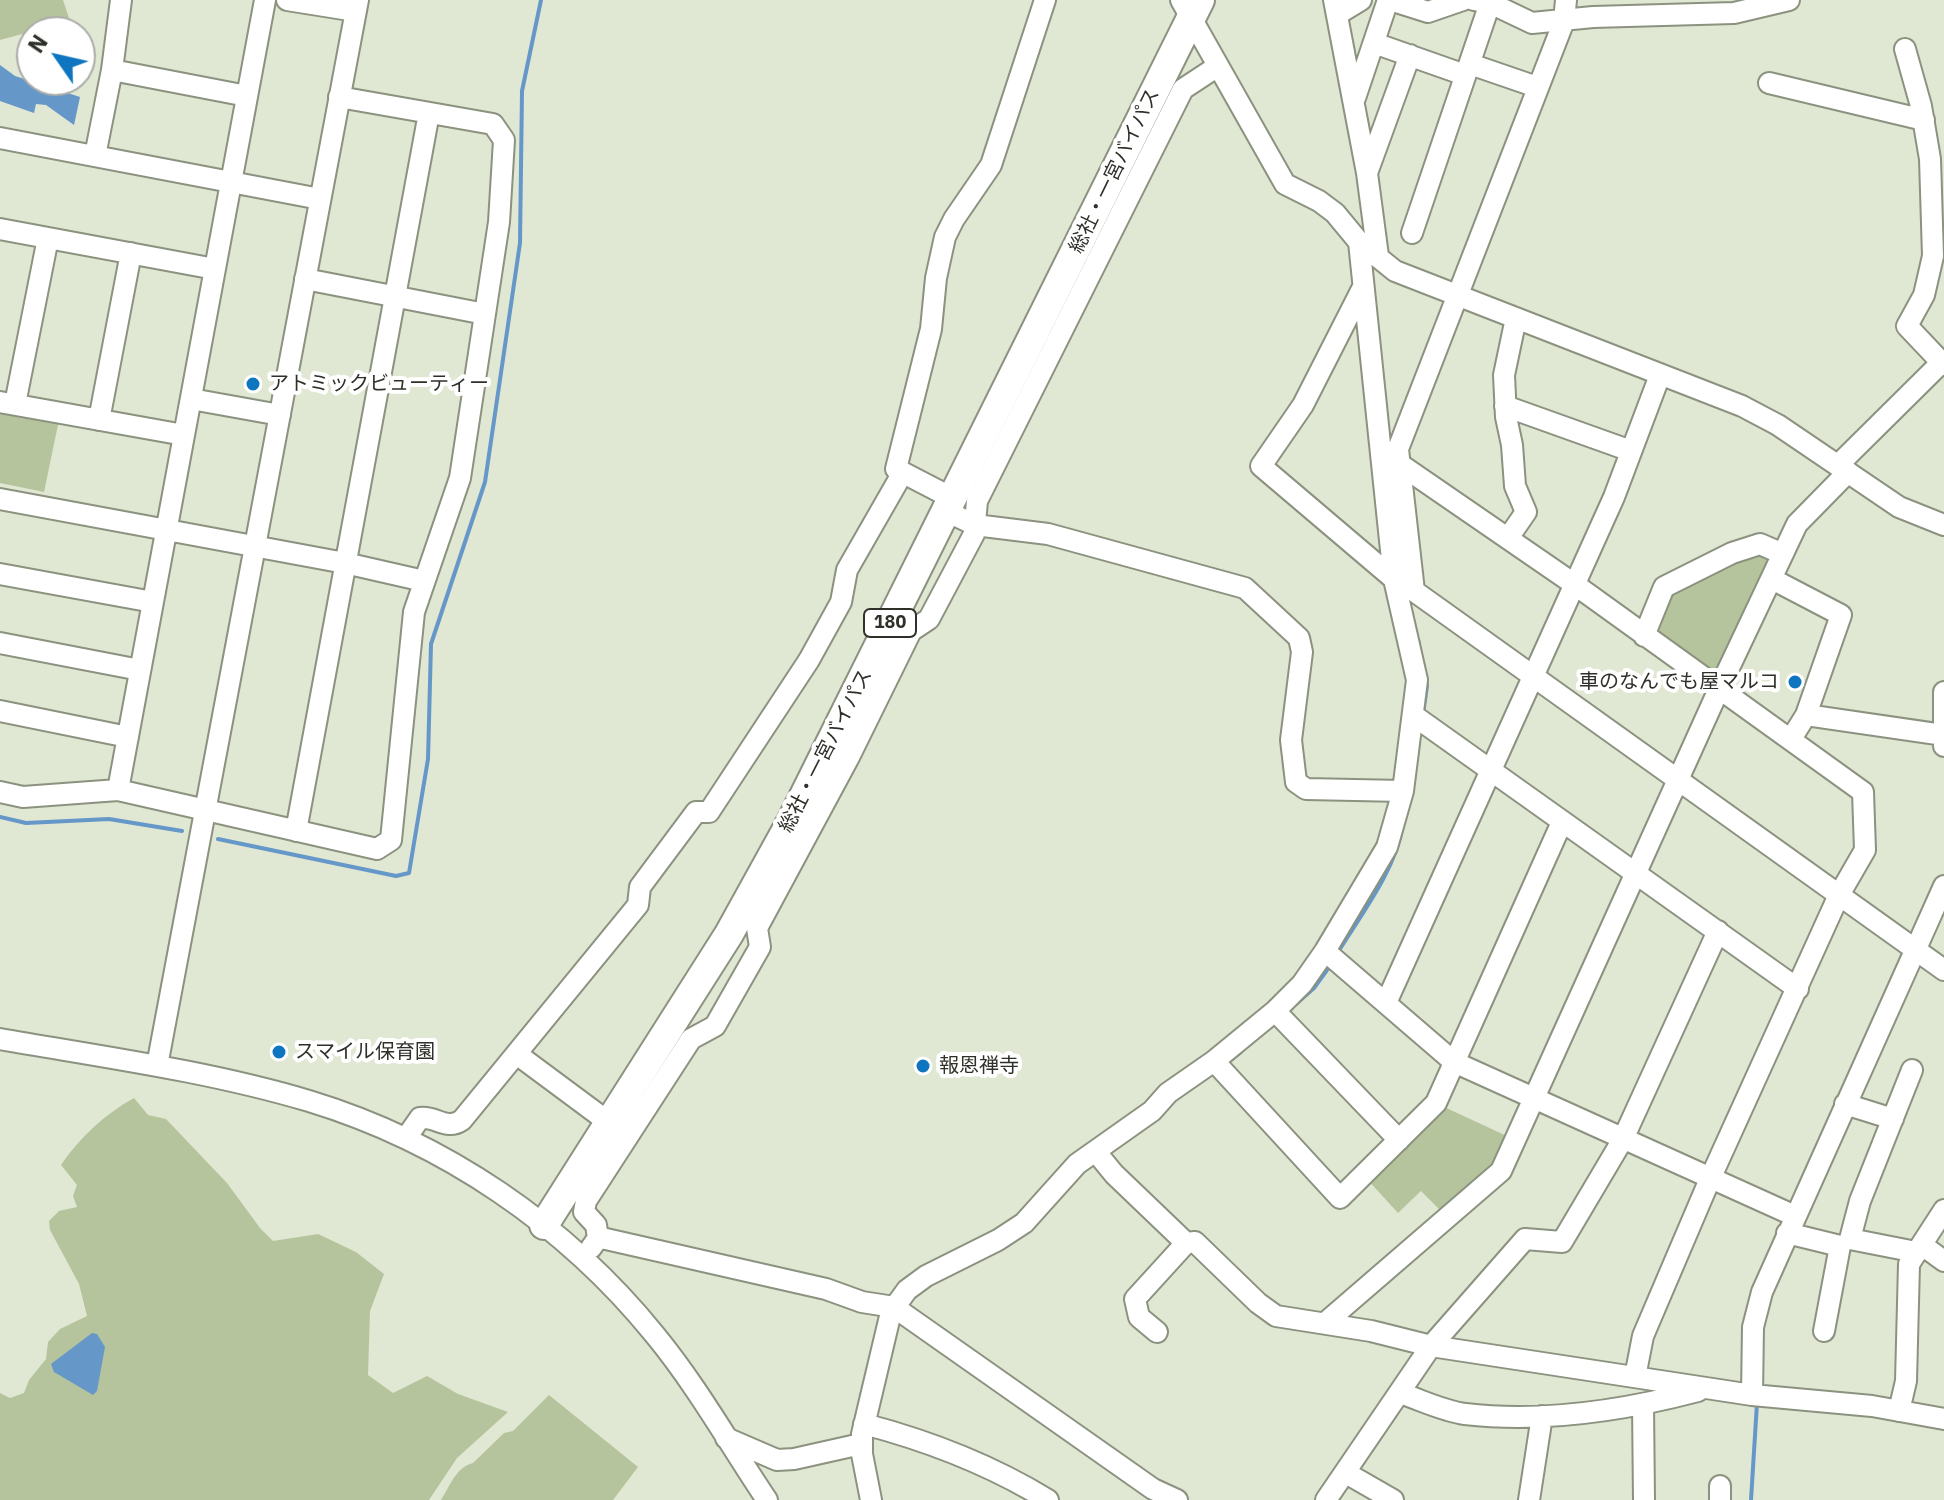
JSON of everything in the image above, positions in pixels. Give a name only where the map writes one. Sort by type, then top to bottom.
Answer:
[{"type":"highway","name":"総社・一宮バイパス","points":[[544,1225],[619,1130],[792,820],[1190,6]]},
{"type":"street","points":[[95,156],[112,70],[121,0]]},
{"type":"street","points":[[118,790],[265,0]]},
{"type":"street","points":[[157,1066],[357,6],[287,0]]},
{"type":"street","points":[[1045,0],[991,165],[945,237],[936,278],[931,329],[896,469],[911,476],[975,525],[1048,534],[1245,588],[1299,638],[1302,652],[1291,740],[1296,782],[1306,789],[1403,791]]},
{"type":"street","points":[[871,1500],[867,1430],[894,1307],[907,1290],[926,1276],[998,1240],[1024,1223],[1077,1164],[1152,1111],[1168,1093],[1219,1066],[1279,1015],[1302,984],[1332,957],[1387,847],[1419,719],[1417,680],[1362,289],[1368,249],[1367,173],[1336,7],[1361,0]]},
{"type":"street","points":[[1354,100],[1389,0],[1428,12],[1463,0]]},
{"type":"street","points":[[1404,587],[1398,449],[1564,21],[1566,0]]},
{"type":"street","points":[[1412,233],[1468,70],[1482,1],[1532,23],[1593,17],[1734,13],[1751,5],[1789,0]]},
{"type":"street","points":[[1190,6],[1218,66],[1285,184],[1327,207],[1368,249],[1395,271],[1742,406],[1778,425],[1899,507],[1944,525]]},
{"type":"street","points":[[1374,43],[1537,87]]},
{"type":"street","points":[[1325,1323],[1501,1171],[1797,524],[1843,468],[1942,364],[1907,326],[1924,295],[1933,256],[1937,159],[1905,49]]},
{"type":"street","points":[[1367,173],[1410,55]]},
{"type":"street","points":[[583,1258],[598,1238],[596,1225],[584,1212],[584,1207],[619,1130],[691,1039],[715,1026],[760,947],[757,928],[849,757],[911,631],[929,619],[974,534],[977,501],[1183,89],[1218,66]]},
{"type":"street","points":[[112,70],[247,96]]},
{"type":"street","points":[[1769,83],[1924,120]]},
{"type":"street","points":[[0,792],[23,797],[118,790],[377,849],[391,840],[414,612],[460,478],[499,222],[504,140],[493,124],[339,97]]},
{"type":"street","points":[[296,831],[429,113]]},
{"type":"street","points":[[0,138],[320,199]]},
{"type":"street","points":[[0,229],[215,269]]},
{"type":"street","points":[[48,238],[7,403],[184,435]]},
{"type":"street","points":[[99,420],[131,253]]},
{"type":"street","points":[[305,279],[485,314]]},
{"type":"street","points":[[1362,289],[1303,405],[1261,466],[1404,587],[1944,970]]},
{"type":"street","points":[[1508,538],[1526,512],[1515,486],[1505,406],[1504,375],[1516,318]]},
{"type":"street","points":[[1386,1003],[1614,497],[1660,375]]},
{"type":"street","points":[[191,399],[280,415]]},
{"type":"street","points":[[1505,406],[1631,451]]},
{"type":"street","points":[[1401,465],[1574,584],[1863,792],[1865,850],[1839,895],[1710,1179],[1643,1336],[1635,1377]]},
{"type":"street","points":[[406,1138],[420,1118],[427,1117],[448,1126],[462,1120],[638,905],[640,887],[696,812],[709,812],[774,716],[841,602],[847,570],[902,474]]},
{"type":"street","points":[[0,499],[345,563],[424,581]]},
{"type":"street","points":[[1644,636],[1664,587],[1732,553],[1760,544],[1783,554]]},
{"type":"street","points":[[0,574],[153,602]]},
{"type":"street","points":[[1772,579],[1841,615],[1806,715],[1791,739]]},
{"type":"street","points":[[0,643],[140,670]]},
{"type":"street","points":[[1806,715],[1944,739],[1944,692]]},
{"type":"street","points":[[0,711],[128,737]]},
{"type":"street","points":[[1419,719],[1798,989]]},
{"type":"street","points":[[1219,1066],[1340,1198],[1436,1103],[1562,822]]},
{"type":"street","points":[[1756,1396],[1755,1310],[1845,1104],[1920,953],[1944,886]]},
{"type":"street","points":[[1326,1500],[1431,1346],[1525,1239],[1562,1242],[1623,1139],[1718,931]]},
{"type":"street","points":[[1332,957],[1454,1062],[1710,1179],[1791,1225],[1840,1246],[1824,1331]]},
{"type":"street","points":[[1279,1015],[1399,1140]]},
{"type":"street","points":[[0,1039],[157,1066],[310,1101],[406,1138],[476,1177],[544,1225],[613,1287],[655,1335],[767,1500]]},
{"type":"street","points":[[518,1055],[619,1130]]},
{"type":"street","points":[[1912,1070],[1860,1201],[1850,1239],[1919,1249],[1944,1261]]},
{"type":"street","points":[[1845,1104],[1893,1119]]},
{"type":"street","points":[[1096,1152],[1114,1174],[1186,1243]]},
{"type":"street","points":[[1899,1411],[1906,1381],[1909,1264],[1944,1210]]},
{"type":"street","points":[[598,1238],[778,1277],[862,1302],[894,1307],[1150,1494],[1177,1500]]},
{"type":"street","points":[[1157,1332],[1139,1317],[1135,1299],[1186,1243],[1195,1242],[1258,1303],[1276,1316],[1325,1323],[1431,1346],[1708,1389],[1944,1419]]},
{"type":"street","points":[[1400,1393],[1463,1414],[1542,1416],[1643,1404],[1708,1389]]},
{"type":"street","points":[[1643,1404],[1644,1500]]},
{"type":"street","points":[[1529,1500],[1542,1416]]},
{"type":"street","points":[[726,1438],[777,1460],[794,1459],[867,1430],[925,1441],[985,1466],[1048,1500]]},
{"type":"street","points":[[1346,1473],[1393,1500]]},
{"type":"green space","points":[[0,0],[63,0],[68,16],[16,16],[16,36],[0,40]]},
{"type":"green space","points":[[0,408],[59,420],[44,492],[0,483]]},
{"type":"green space","points":[[1773,553],[1721,673],[1714,674],[1653,631],[1670,590],[1740,555]]},
{"type":"green space","points":[[134,1098],[148,1115],[166,1119],[227,1183],[273,1241],[318,1234],[356,1252],[384,1274],[370,1311],[368,1375],[393,1393],[427,1376],[458,1394],[508,1412],[457,1458],[429,1500],[0,1500],[0,1393],[10,1398],[24,1393],[29,1380],[46,1359],[48,1342],[60,1329],[87,1316],[79,1284],[50,1230],[49,1221],[59,1211],[77,1207],[73,1196],[77,1185],[61,1165],[93,1127]]},
{"type":"green space","points":[[1442,1106],[1509,1137],[1494,1170],[1446,1216],[1421,1191],[1398,1213],[1366,1178]]},
{"type":"green space","points":[[549,1395],[638,1467],[613,1500],[441,1500],[462,1468],[473,1463],[504,1433],[513,1431]]},
{"type":"water","points":[[0,65],[16,76],[16,96],[80,97],[74,125],[46,105],[36,104],[34,113],[0,101]]},
{"type":"water","points":[[92,1333],[97,1334],[105,1347],[97,1391],[93,1395],[54,1372],[51,1364]]},
{"type":"waterway","points":[[218,839],[396,876],[409,873],[428,759],[431,644],[485,482],[520,243],[522,91],[541,0]]},
{"type":"waterway","points":[[1418,640],[1427,686],[1423,714]]},
{"type":"waterway","points":[[0,817],[26,823],[109,819],[182,831]]},
{"type":"waterway","points":[[1338,952],[1385,875],[1403,825]]},
{"type":"waterway","points":[[1296,1004],[1314,988],[1332,963]]},
{"type":"waterway","points":[[1226,1064],[1241,1052]]},
{"type":"waterway","points":[[1751,1500],[1757,1403]]},
{"type":"place","name":"アトミックビューティー","points":[[253,384]]},
{"type":"place","name":"車のなんでも屋マルコ","points":[[1795,682]]},
{"type":"place","name":"スマイル保育園","points":[[279,1052]]},
{"type":"place","name":"報恩禅寺","points":[[923,1066]]}]
